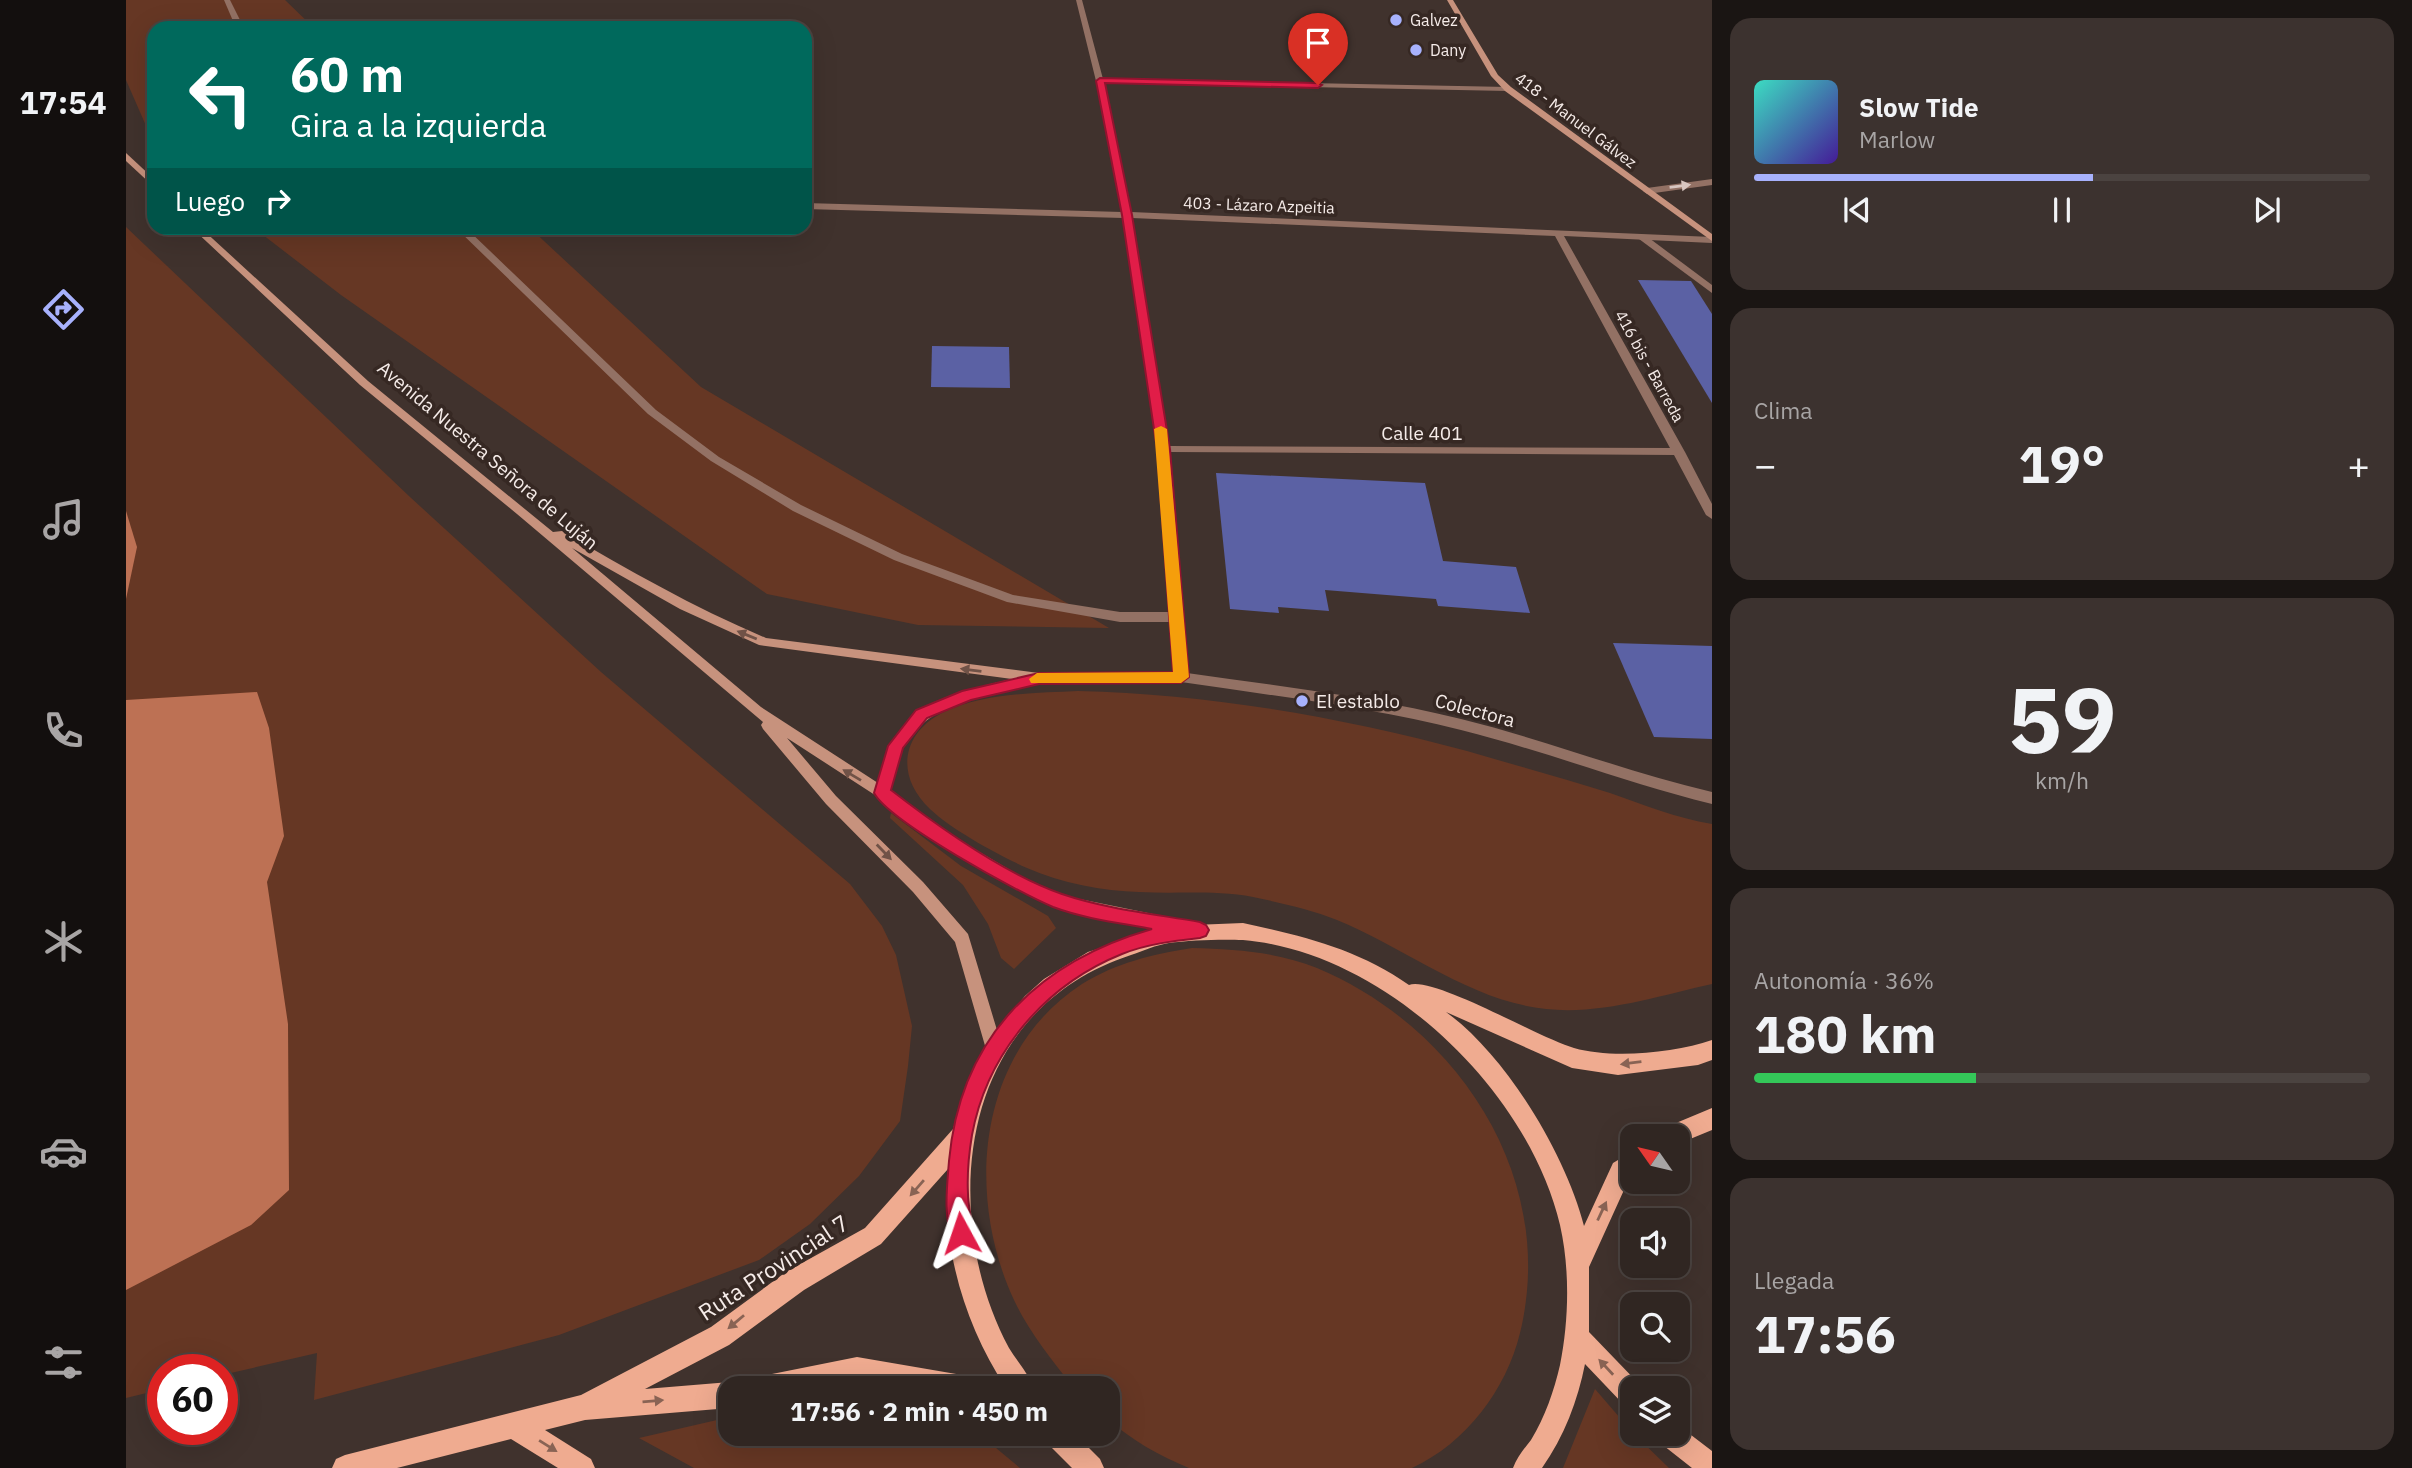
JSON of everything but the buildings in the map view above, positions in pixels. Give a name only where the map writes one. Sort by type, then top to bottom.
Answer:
[{"type":"main road","name":"418 - Manuel Gálvez","points":[[1450,0],[1495,76],[1508,89],[1712,239]]},
{"type":"main road","points":[[126,156],[147,177]]},
{"type":"main road","name":"Avenida Nuestra Señora de Luján","points":[[204,235],[364,383],[521,511],[756,711],[883,793],[932,831],[1017,882],[1058,901],[1200,930]]},
{"type":"main road","points":[[521,511],[651,590],[764,642],[1039,678],[1181,677]]},
{"type":"main road","points":[[883,793],[896,746],[922,714],[968,695],[1039,678]]},
{"type":"main road","name":"Avenida Nuestra Señora de Luján","points":[[756,711],[831,800],[918,887],[962,939],[994,1050]]},
{"type":"main road","points":[[1014,1376],[982,1317],[963,1253],[957,1193],[962,1136],[975,1091],[994,1050],[1019,1016],[1048,987],[1082,964],[1119,947],[1158,935],[1200,930],[1249,932],[1299,942],[1348,960],[1396,986],[1435,1012],[1470,1044],[1502,1081],[1530,1121],[1552,1167],[1569,1214],[1578,1265],[1578,1338],[1562,1405],[1528,1467]]},
{"type":"main road","points":[[1396,986],[1446,1002],[1572,1058],[1618,1065],[1698,1055],[1712,1050]]},
{"type":"main road","points":[[1690,1128],[1712,1119]]},
{"type":"main road","name":"Ruta Provincial 7","points":[[585,1407],[720,1336],[795,1281],[873,1236],[962,1136]]},
{"type":"main road","points":[[1578,1265],[1620,1173]]},
{"type":"main road","points":[[1578,1338],[1620,1382]]},
{"type":"main road","points":[[827,1376],[857,1370],[892,1376]]},
{"type":"main road","name":"Ruta Provincial 7","points":[[345,1468],[585,1407],[718,1396]]},
{"type":"main road","points":[[513,1425],[582,1468]]},
{"type":"main road","points":[[1067,1446],[1091,1468]]},
{"type":"main road","points":[[1685,1446],[1712,1467]]},
{"type":"street","points":[[227,0],[237,21]]},
{"type":"street","points":[[1079,0],[1100,81],[1127,215],[1164,449],[1181,677]]},
{"type":"street","points":[[1100,81],[1508,89]]},
{"type":"street","points":[[1647,191],[1712,182]]},
{"type":"street","name":"403 - Lázaro Azpeitia","points":[[812,206],[1127,215],[1712,239]]},
{"type":"street","name":"416 bis - Barreda","points":[[1558,234],[1712,515]]},
{"type":"street","points":[[468,235],[652,412],[715,459],[797,508],[898,556],[1011,598],[1120,617],[1176,617]]},
{"type":"street","points":[[1642,237],[1712,290]]},
{"type":"street","name":"Calle 401","points":[[1164,449],[1679,452]]},
{"type":"street","name":"Colectora","points":[[1181,677],[1390,708],[1712,799]]},
{"type":"shaded area","points":[[126,0],[285,0],[307,21],[147,21],[147,128],[126,80]]},
{"type":"shaded area","points":[[126,227],[410,497],[601,672],[850,884],[882,926],[896,955],[912,1026],[900,1121],[859,1176],[810,1224],[759,1260],[559,1335],[314,1400],[317,1353],[238,1371],[238,1354],[147,1354],[147,1393],[126,1398]]},
{"type":"shaded area","points":[[263,235],[538,235],[701,387],[1109,628],[918,625],[767,594],[341,295]]},
{"type":"shaded area","points":[[126,511],[137,547],[126,599]]},
{"type":"shaded area","points":[[1078,691],[1225,702],[1371,728],[1467,751],[1592,787],[1673,815],[1712,824],[1712,984],[1608,1007],[1567,1010],[1518,1004],[1465,985],[1363,932],[1306,909],[1239,895],[1111,890],[1068,882],[1040,873],[963,834],[930,809],[911,783],[908,756],[911,743],[919,731],[944,712],[992,698]]},
{"type":"shaded area","points":[[257,692],[269,728],[284,836],[267,882],[288,1024],[289,1190],[251,1225],[126,1290],[126,700]]},
{"type":"shaded area","points":[[891,813],[961,866],[1048,916],[1056,928],[1014,969],[1001,958],[988,924],[963,885],[890,818]]},
{"type":"shaded area","points":[[1192,948],[1240,951],[1287,958],[1317,968],[1368,994],[1414,1028],[1453,1069],[1486,1114],[1510,1165],[1524,1219],[1528,1275],[1520,1333],[1505,1375],[1481,1413],[1450,1444],[1412,1468],[1189,1468],[1146,1447],[1120,1429],[1120,1376],[1065,1376],[1034,1335],[1014,1300],[999,1259],[989,1216],[986,1172],[990,1128],[1001,1086],[1020,1047],[1047,1013],[1082,984],[1108,970],[1163,953]]},
{"type":"shaded area","points":[[1595,1389],[1620,1418],[1620,1446],[1646,1446],[1669,1468],[1563,1468]]},
{"type":"shaded area","points":[[718,1420],[718,1446],[994,1446],[1020,1468],[694,1468],[639,1438]]},
{"type":"slow traffic","points":[[1037,679],[1181,677],[1161,429]]},
{"type":"place","name":"Galvez","points":[[1396,20]]},
{"type":"place","name":"Dany","points":[[1416,50]]},
{"type":"place","name":"El establo","points":[[1302,701]]},
{"type":"route","points":[[961,1233],[957,1193],[962,1136],[975,1091],[994,1050],[1019,1016],[1048,987],[1082,964],[1119,947],[1158,935],[1200,930],[1058,901],[1017,882],[932,831],[883,793],[896,746],[922,714],[968,695],[1039,678],[1181,677],[1164,449],[1127,215],[1100,81],[1318,85]]}]
